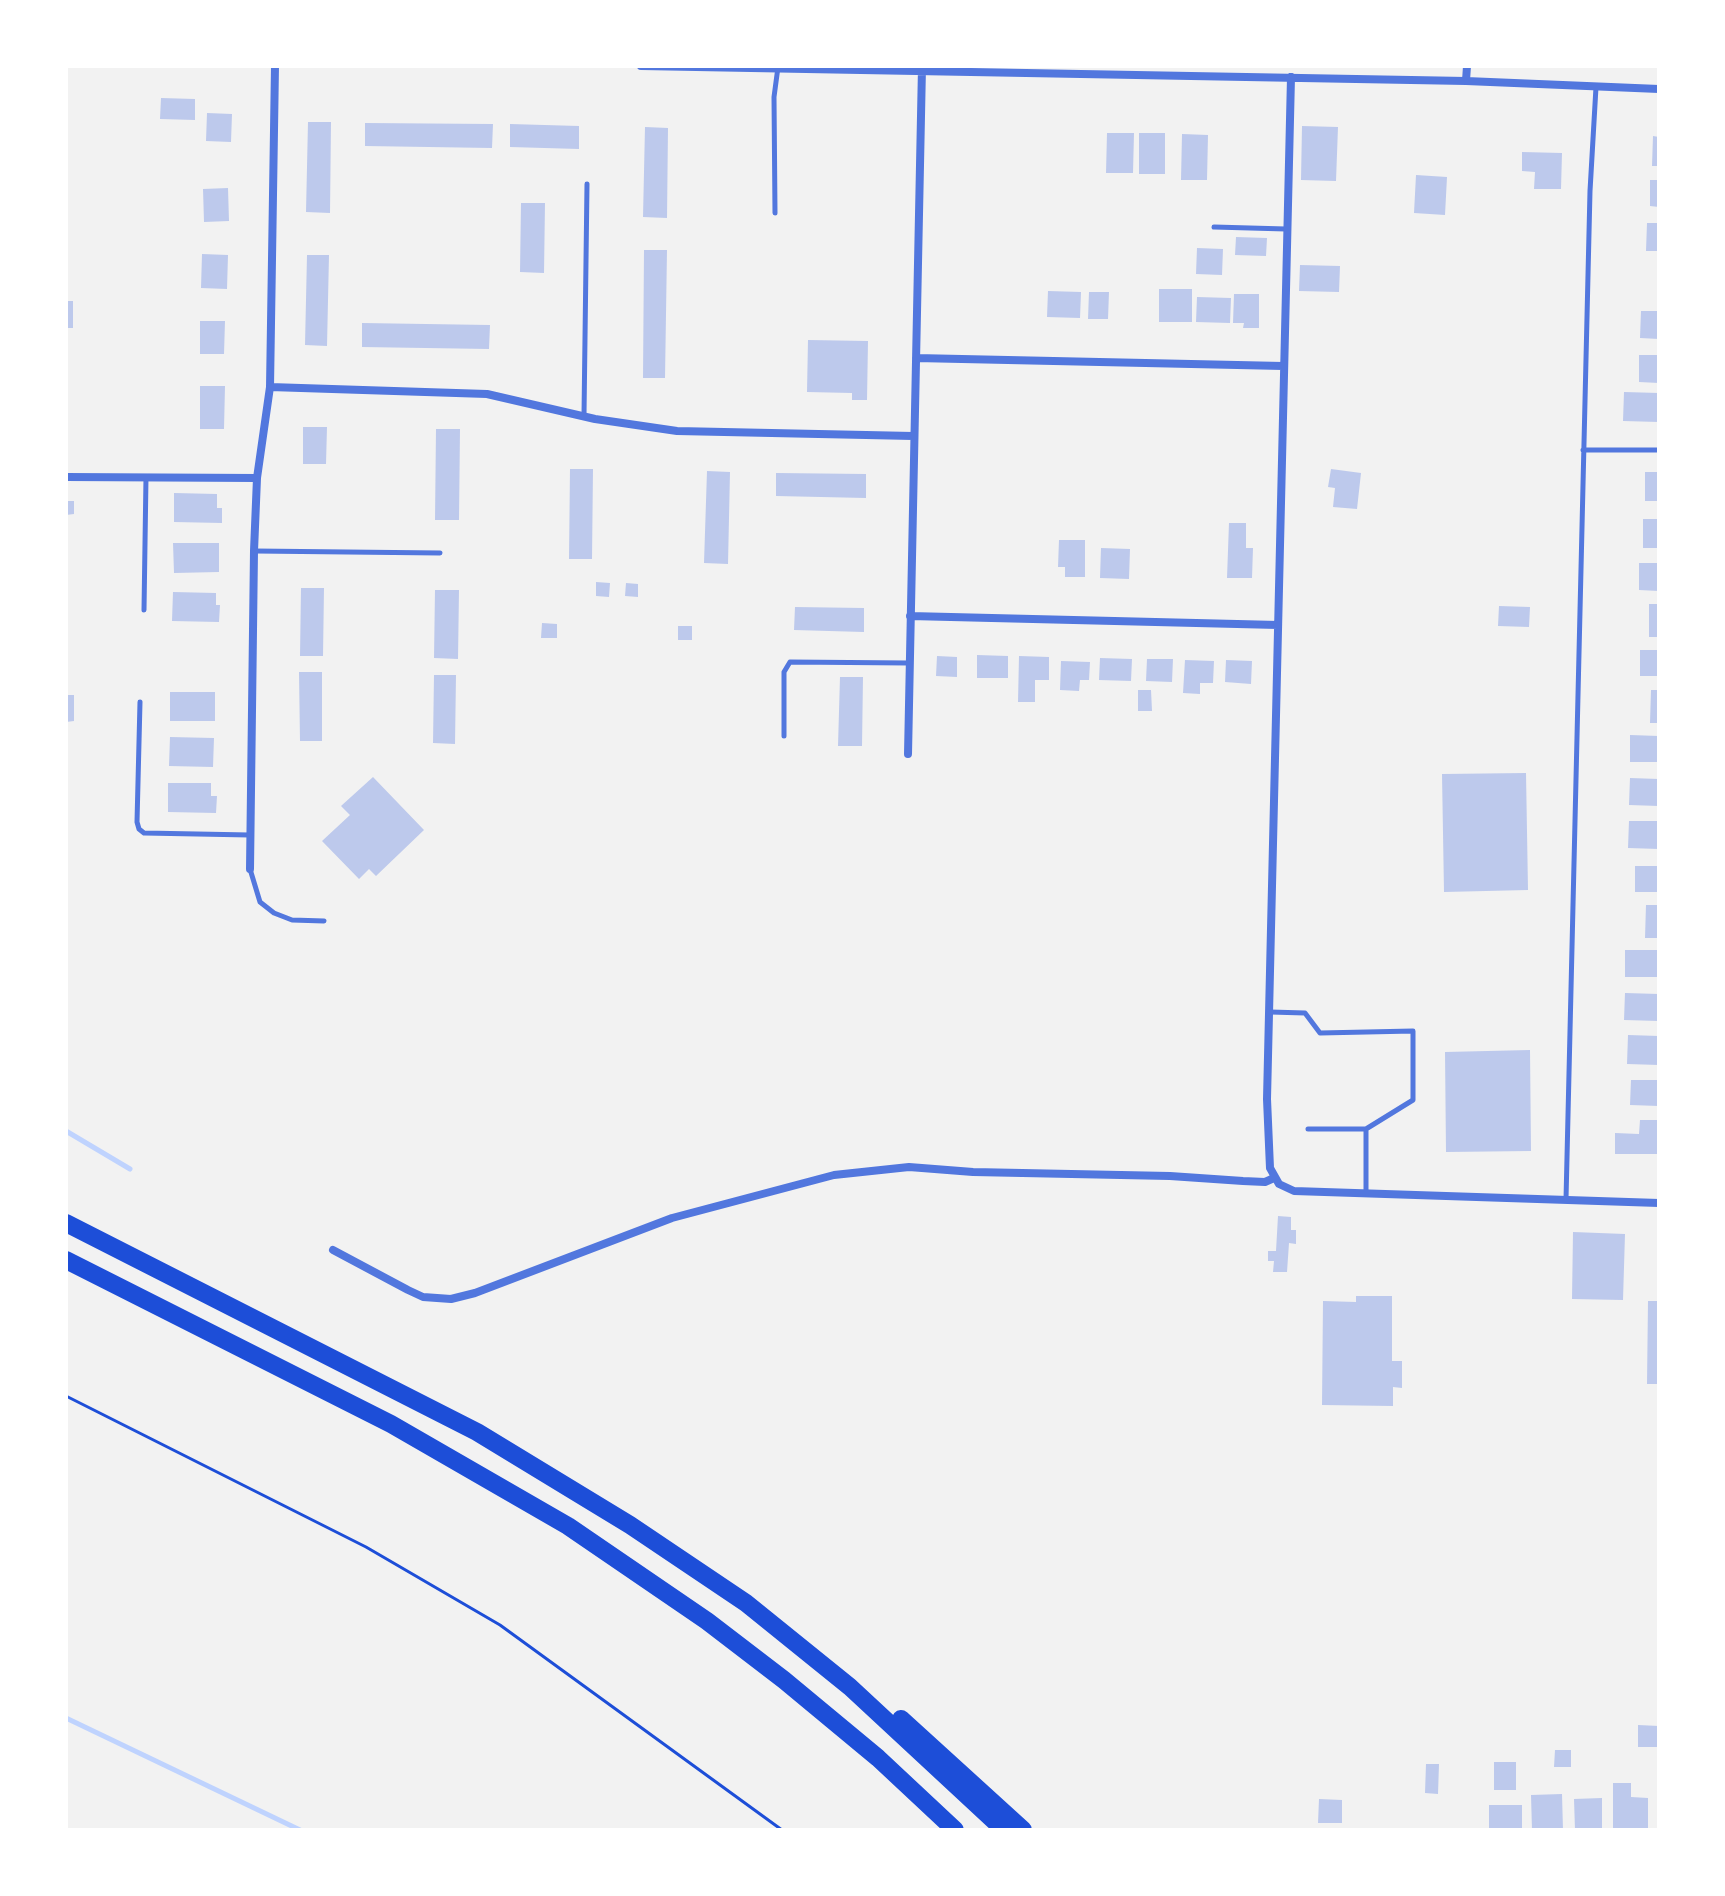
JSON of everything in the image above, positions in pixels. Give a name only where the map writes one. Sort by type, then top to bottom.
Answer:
[{"type":"highway","points":[[66,1223],[477,1432],[630,1525],[746,1603],[850,1687],[1004,1830]]},
{"type":"highway","points":[[66,1260],[391,1424],[507,1489],[613,1555],[784,1680],[878,1758],[955,1830]]},
{"type":"highway","points":[[850,1687],[888,1708],[936,1748],[1023,1830]]},
{"type":"street","points":[[250,869],[254,551],[257,478],[270,387],[275,66]]},
{"type":"street","points":[[641,66],[1291,77],[1659,89]]},
{"type":"street","points":[[1466,81],[1467,66]]},
{"type":"street","points":[[908,754],[922,69]]},
{"type":"street","points":[[1291,77],[1267,1157],[1274,1178],[1286,1189],[1294,1191],[1659,1203]]},
{"type":"street","points":[[916,358],[1283,366]]},
{"type":"street","points":[[270,387],[487,394],[642,428],[677,431],[913,436]]},
{"type":"street","points":[[66,477],[257,478]]},
{"type":"street","points":[[910,616],[1278,625]]},
{"type":"street","points":[[333,1250],[423,1297],[451,1299],[475,1293],[672,1218],[735,1199],[846,1173],[909,1167],[1254,1182],[1274,1178]]},
{"type":"lane","points":[[775,213],[774,97],[778,67]]},
{"type":"lane","points":[[1566,1199],[1583,450],[1596,87]]},
{"type":"lane","points":[[584,416],[587,184]]},
{"type":"lane","points":[[1214,227],[1286,229]]},
{"type":"lane","points":[[1583,450],[1659,450]]},
{"type":"lane","points":[[144,610],[146,477]]},
{"type":"lane","points":[[254,551],[440,553]]},
{"type":"lane","points":[[784,736],[784,672],[790,662],[908,663]]},
{"type":"lane","points":[[140,702],[139,829],[144,833],[250,835]]},
{"type":"lane","points":[[250,869],[260,902],[274,913],[292,920],[324,921]]},
{"type":"lane","points":[[1270,1012],[1305,1013],[1320,1033],[1413,1031],[1413,1100],[1366,1129],[1308,1129]]},
{"type":"lane","points":[[1366,1129],[1366,1194]]},
{"type":"path","points":[[66,1396],[366,1547],[500,1625],[782,1830]]},
{"type":"building","points":[[161,98],[195,99],[195,120],[160,119]]},
{"type":"building","points":[[207,113],[232,114],[231,142],[206,141]]},
{"type":"building","points":[[308,122],[331,122],[330,213],[306,212]]},
{"type":"building","points":[[365,123],[493,124],[492,148],[365,146]]},
{"type":"building","points":[[510,124],[579,126],[579,149],[510,147]]},
{"type":"building","points":[[1302,126],[1338,127],[1336,181],[1301,180]]},
{"type":"building","points":[[645,127],[668,128],[667,218],[643,217]]},
{"type":"building","points":[[1107,133],[1134,133],[1133,173],[1106,173]]},
{"type":"building","points":[[1139,133],[1165,133],[1165,174],[1139,174]]},
{"type":"building","points":[[1182,134],[1208,135],[1207,180],[1181,180]]},
{"type":"building","points":[[1653,136],[1659,137],[1659,166],[1652,166]]},
{"type":"building","points":[[1522,152],[1562,153],[1561,189],[1534,189],[1535,172],[1522,171]]},
{"type":"building","points":[[1416,175],[1447,177],[1445,215],[1414,213]]},
{"type":"building","points":[[1650,180],[1659,180],[1659,207],[1650,206]]},
{"type":"building","points":[[228,188],[229,221],[204,222],[203,189]]},
{"type":"building","points":[[521,203],[545,203],[544,273],[520,272]]},
{"type":"building","points":[[1647,223],[1659,223],[1659,251],[1646,251]]},
{"type":"building","points":[[1236,237],[1267,238],[1266,256],[1235,255]]},
{"type":"building","points":[[1197,248],[1223,249],[1222,275],[1196,274]]},
{"type":"building","points":[[644,250],[667,250],[665,378],[643,378]]},
{"type":"building","points":[[202,254],[228,255],[227,289],[201,288]]},
{"type":"building","points":[[307,255],[329,255],[327,346],[305,345]]},
{"type":"building","points":[[1300,265],[1340,266],[1339,292],[1299,291]]},
{"type":"building","points":[[1159,289],[1192,289],[1192,322],[1159,322]]},
{"type":"building","points":[[1048,291],[1081,292],[1080,318],[1047,317]]},
{"type":"building","points":[[1089,292],[1109,292],[1108,319],[1088,319]]},
{"type":"building","points":[[1234,294],[1259,294],[1259,328],[1243,328],[1244,323],[1233,323]]},
{"type":"building","points":[[1197,297],[1231,298],[1230,323],[1196,322]]},
{"type":"building","points":[[66,301],[73,301],[73,328],[66,328]]},
{"type":"building","points":[[1641,311],[1659,311],[1659,339],[1640,338]]},
{"type":"building","points":[[200,321],[225,321],[224,354],[200,354]]},
{"type":"building","points":[[362,323],[490,325],[489,349],[362,347]]},
{"type":"building","points":[[808,340],[868,341],[867,400],[852,400],[852,393],[807,392]]},
{"type":"building","points":[[1639,355],[1659,355],[1659,383],[1639,382]]},
{"type":"building","points":[[200,386],[225,386],[224,429],[200,429]]},
{"type":"building","points":[[1624,392],[1659,393],[1659,422],[1623,421]]},
{"type":"building","points":[[303,427],[327,427],[326,464],[303,464]]},
{"type":"building","points":[[436,429],[460,429],[459,520],[435,520]]},
{"type":"building","points":[[570,469],[593,469],[592,559],[569,559]]},
{"type":"building","points":[[1331,469],[1361,473],[1357,509],[1333,507],[1335,488],[1328,487]]},
{"type":"building","points":[[707,471],[730,472],[728,564],[704,563]]},
{"type":"building","points":[[1645,472],[1659,472],[1659,501],[1645,501]]},
{"type":"building","points":[[776,473],[866,474],[866,498],[776,496]]},
{"type":"building","points":[[174,493],[217,494],[217,508],[222,508],[222,523],[174,522]]},
{"type":"building","points":[[66,501],[74,501],[74,514],[66,515]]},
{"type":"building","points":[[1643,519],[1659,519],[1659,548],[1643,548]]},
{"type":"building","points":[[1229,523],[1246,523],[1246,548],[1253,548],[1252,578],[1227,578]]},
{"type":"building","points":[[1059,540],[1085,540],[1085,577],[1065,577],[1065,567],[1058,567]]},
{"type":"building","points":[[173,543],[219,543],[219,572],[174,573]]},
{"type":"building","points":[[1101,548],[1130,549],[1129,579],[1100,578]]},
{"type":"building","points":[[1639,563],[1659,563],[1659,591],[1639,590]]},
{"type":"building","points":[[596,582],[610,583],[609,597],[596,596]]},
{"type":"building","points":[[626,583],[638,584],[638,597],[625,596]]},
{"type":"building","points":[[301,588],[324,588],[323,656],[300,656]]},
{"type":"building","points":[[435,590],[459,590],[458,659],[434,658]]},
{"type":"building","points":[[173,592],[216,593],[216,605],[220,605],[219,622],[172,621]]},
{"type":"building","points":[[1649,604],[1659,604],[1659,637],[1649,637]]},
{"type":"building","points":[[1499,606],[1530,607],[1529,627],[1498,626]]},
{"type":"building","points":[[795,607],[864,608],[864,632],[794,630]]},
{"type":"building","points":[[542,623],[557,624],[557,638],[541,638]]},
{"type":"building","points":[[678,626],[692,626],[692,640],[678,640]]},
{"type":"building","points":[[1640,650],[1659,650],[1659,676],[1640,676]]},
{"type":"building","points":[[977,655],[1008,656],[1008,678],[977,678]]},
{"type":"building","points":[[937,656],[957,657],[957,677],[936,676]]},
{"type":"building","points":[[1019,656],[1049,657],[1049,680],[1035,680],[1035,702],[1018,702]]},
{"type":"building","points":[[1100,658],[1132,659],[1131,681],[1099,680]]},
{"type":"building","points":[[1147,659],[1173,659],[1172,682],[1146,681]]},
{"type":"building","points":[[1185,660],[1214,661],[1213,683],[1200,683],[1200,694],[1183,693]]},
{"type":"building","points":[[1226,660],[1252,661],[1251,684],[1225,682]]},
{"type":"building","points":[[1061,661],[1090,662],[1089,680],[1080,680],[1079,691],[1060,690]]},
{"type":"building","points":[[299,672],[322,672],[322,741],[300,741]]},
{"type":"building","points":[[434,675],[456,675],[455,744],[433,743]]},
{"type":"building","points":[[840,677],[863,677],[862,746],[838,746]]},
{"type":"building","points":[[1138,690],[1151,690],[1152,711],[1138,711]]},
{"type":"building","points":[[1651,690],[1659,690],[1659,723],[1650,723]]},
{"type":"building","points":[[170,692],[215,692],[215,721],[170,721]]},
{"type":"building","points":[[66,695],[74,695],[74,721],[66,722]]},
{"type":"building","points":[[1630,735],[1659,736],[1659,762],[1630,762]]},
{"type":"building","points":[[170,737],[214,738],[213,767],[169,766]]},
{"type":"building","points":[[1526,773],[1528,890],[1444,892],[1442,774]]},
{"type":"building","points":[[373,777],[424,830],[376,876],[369,869],[359,879],[322,841],[350,815],[341,806]]},
{"type":"building","points":[[1630,778],[1659,779],[1659,806],[1629,805]]},
{"type":"building","points":[[168,783],[211,783],[211,796],[217,796],[216,813],[168,812]]},
{"type":"building","points":[[1629,821],[1659,821],[1659,849],[1628,848]]},
{"type":"building","points":[[1635,866],[1659,866],[1659,892],[1635,892]]},
{"type":"building","points":[[1646,905],[1659,905],[1659,938],[1645,938]]},
{"type":"building","points":[[1625,950],[1659,950],[1659,977],[1625,977]]},
{"type":"building","points":[[1625,993],[1659,994],[1659,1021],[1624,1020]]},
{"type":"building","points":[[1628,1035],[1659,1036],[1659,1065],[1627,1064]]},
{"type":"building","points":[[1530,1050],[1531,1151],[1446,1152],[1445,1052]]},
{"type":"building","points":[[1631,1080],[1659,1080],[1659,1106],[1630,1105]]},
{"type":"building","points":[[1640,1120],[1659,1120],[1659,1154],[1615,1154],[1615,1133],[1639,1134]]},
{"type":"building","points":[[1278,1216],[1291,1217],[1291,1230],[1296,1230],[1296,1244],[1289,1243],[1287,1272],[1273,1272],[1274,1261],[1268,1261],[1268,1251],[1276,1251]]},
{"type":"building","points":[[1573,1232],[1625,1234],[1623,1300],[1572,1299]]},
{"type":"building","points":[[1356,1296],[1392,1296],[1392,1361],[1402,1361],[1402,1388],[1393,1387],[1393,1406],[1322,1405],[1323,1301],[1356,1302]]},
{"type":"building","points":[[1648,1301],[1659,1301],[1659,1384],[1647,1384]]},
{"type":"building","points":[[1638,1725],[1659,1726],[1659,1747],[1638,1747]]},
{"type":"building","points":[[1555,1750],[1571,1750],[1571,1767],[1554,1767]]},
{"type":"building","points":[[1494,1762],[1516,1762],[1516,1790],[1494,1790]]},
{"type":"building","points":[[1426,1764],[1439,1764],[1438,1794],[1425,1793]]},
{"type":"building","points":[[1613,1783],[1631,1783],[1631,1797],[1648,1798],[1648,1828],[1613,1828]]},
{"type":"building","points":[[1562,1794],[1563,1830],[1532,1830],[1531,1795]]},
{"type":"building","points":[[1602,1798],[1602,1830],[1575,1830],[1574,1799]]},
{"type":"building","points":[[1319,1799],[1342,1800],[1342,1823],[1318,1823]]},
{"type":"building","points":[[1489,1805],[1522,1805],[1522,1830],[1489,1830]]},
{"type":"waterway","points":[[66,1131],[130,1169]]},
{"type":"waterway","points":[[66,1718],[300,1830]]}]
